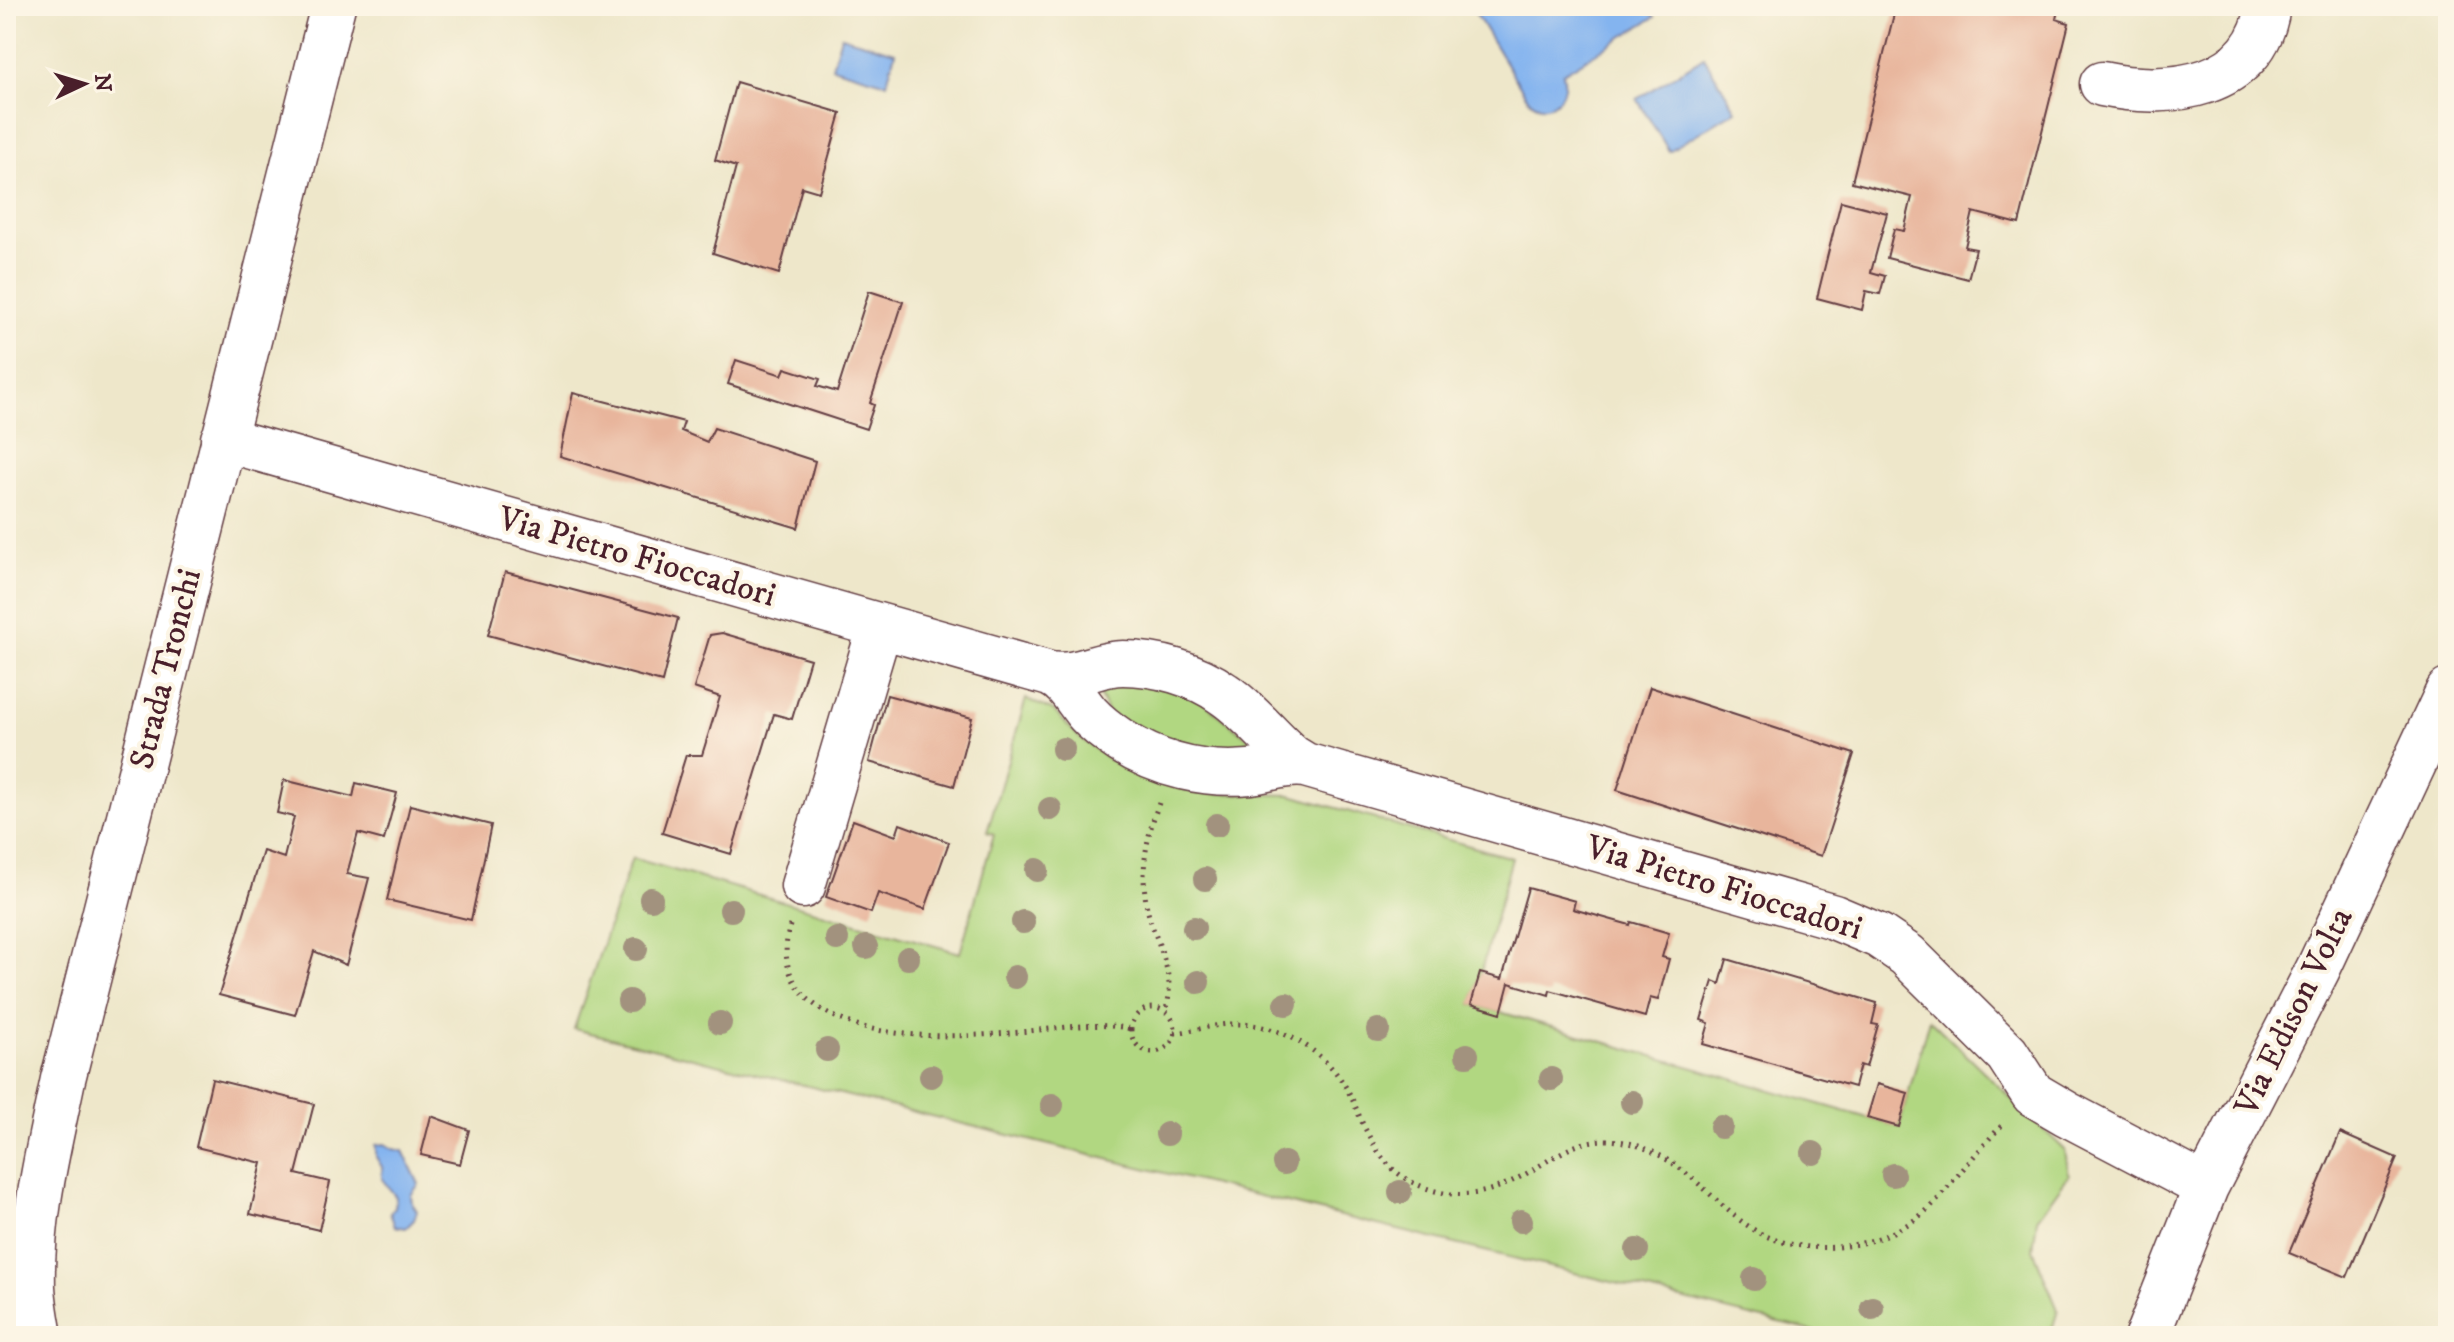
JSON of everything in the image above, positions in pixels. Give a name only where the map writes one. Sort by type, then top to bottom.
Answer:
[{"type":"street","name":"Strada Tronchi","points":[[40,1336],[33,1289],[34,1240],[39,1195],[63,1079],[333,6]]},
{"type":"street","points":[[2102,84],[2143,90],[2168,89],[2198,84],[2224,75],[2246,56],[2257,40],[2268,6]]},
{"type":"street","name":"Via Pietro Fioccadori","points":[[223,439],[1050,674],[1075,675],[1104,665],[1126,663],[1179,672],[1224,694],[1292,757],[1305,765],[1834,917],[1893,944],[1907,955],[2007,1054],[2033,1094],[2206,1187]]},
{"type":"street","points":[[803,886],[880,626]]},
{"type":"street","name":"Via Pietro Fioccadori","points":[[1050,674],[1065,685],[1087,713],[1112,735],[1172,765],[1202,771],[1240,772],[1305,765]]},
{"type":"street","name":"Via Edison Volta","points":[[2147,1336],[2206,1187],[2318,969],[2448,691]]},
{"type":"path","points":[[1165,1011],[1169,982],[1148,910],[1144,863],[1154,815],[1172,765]]},
{"type":"path","points":[[803,886],[786,943],[788,968],[792,980],[806,997],[835,1017],[869,1028],[935,1036],[1092,1025],[1131,1029]]},
{"type":"path","points":[[1158,1008],[1174,1022],[1175,1033],[1172,1043],[1153,1052],[1135,1043],[1131,1029],[1142,1010],[1158,1008]]},
{"type":"path","points":[[1175,1033],[1226,1024],[1246,1024],[1269,1029],[1303,1045],[1322,1058],[1338,1075],[1379,1155],[1401,1176],[1423,1187],[1449,1194],[1484,1192],[1517,1180],[1579,1145],[1597,1141],[1620,1142],[1671,1161],[1737,1219],[1760,1233],[1810,1247],[1855,1245],[1918,1217],[2033,1094]]},
{"type":"green space","points":[[1098,682],[1181,684],[1250,740],[1251,750],[1226,760],[1111,720],[1096,687]]},
{"type":"green space","points":[[1026,699],[1054,711],[1080,738],[1120,767],[1155,783],[1202,793],[1291,795],[1512,858],[1472,1004],[1899,1127],[1929,1019],[2065,1150],[2069,1175],[2037,1219],[2033,1249],[2058,1310],[2050,1336],[1833,1336],[574,1029],[632,858],[960,953],[994,834],[987,832]]},
{"type":"water","points":[[1478,6],[1648,6],[1655,17],[1563,73],[1563,91],[1559,98],[1548,106],[1541,106],[1526,96],[1473,9]]},
{"type":"water","points":[[841,36],[895,52],[887,83],[832,67]]},
{"type":"water","points":[[1704,57],[1736,110],[1669,151],[1637,99]]},
{"type":"water","points":[[385,1144],[403,1151],[419,1184],[411,1195],[417,1211],[406,1228],[395,1226],[390,1213],[395,1207],[396,1197],[382,1179],[382,1167],[376,1157],[376,1145]]},
{"type":"building","points":[[1896,6],[2059,6],[2056,19],[2069,23],[2019,224],[1973,212],[1965,247],[1976,249],[1968,279],[1887,258],[1894,229],[1904,231],[1912,197],[1852,182]]},
{"type":"building","points":[[736,82],[841,113],[819,192],[802,187],[779,274],[713,253],[736,167],[715,160]]},
{"type":"building","points":[[1841,201],[1887,213],[1871,272],[1885,276],[1880,294],[1866,291],[1862,310],[1817,298]]},
{"type":"building","points":[[869,291],[903,302],[870,403],[874,405],[866,429],[728,384],[736,360],[782,375],[785,368],[820,379],[817,386],[837,392]]},
{"type":"building","points":[[573,393],[684,422],[681,431],[707,442],[714,428],[815,461],[798,528],[560,456]]},
{"type":"building","points":[[505,572],[678,618],[662,682],[488,635]]},
{"type":"building","points":[[722,633],[810,659],[792,719],[774,714],[731,854],[662,833],[686,755],[702,755],[720,697],[694,688],[710,635]]},
{"type":"building","points":[[1650,687],[1854,754],[1821,856],[1617,790]]},
{"type":"building","points":[[887,695],[972,718],[954,786],[869,762]]},
{"type":"building","points":[[284,780],[353,797],[356,783],[397,793],[384,840],[358,833],[347,874],[369,878],[346,965],[314,951],[295,1015],[219,995],[263,851],[284,858],[294,817],[277,813]]},
{"type":"building","points":[[410,805],[491,825],[471,920],[387,900]]},
{"type":"building","points":[[853,820],[896,836],[900,824],[949,842],[925,909],[878,893],[871,913],[826,897]]},
{"type":"building","points":[[1528,888],[1575,901],[1573,909],[1669,933],[1662,957],[1669,959],[1658,1000],[1650,998],[1645,1017],[1550,990],[1549,995],[1509,983],[1501,1013],[1471,1004],[1480,973],[1502,979]]},
{"type":"building","points":[[1727,959],[1877,1003],[1872,1024],[1878,1025],[1866,1067],[1860,1065],[1854,1087],[1703,1044],[1709,1023],[1701,1020],[1713,981],[1720,984]]},
{"type":"building","points":[[212,1079],[314,1104],[296,1174],[330,1182],[319,1230],[250,1214],[262,1163],[196,1147]]},
{"type":"building","points":[[1877,1084],[1908,1093],[1899,1127],[1867,1118]]},
{"type":"building","points":[[431,1116],[469,1130],[460,1164],[421,1155]]},
{"type":"building","points":[[2340,1133],[2397,1158],[2347,1277],[2289,1253]]}]
